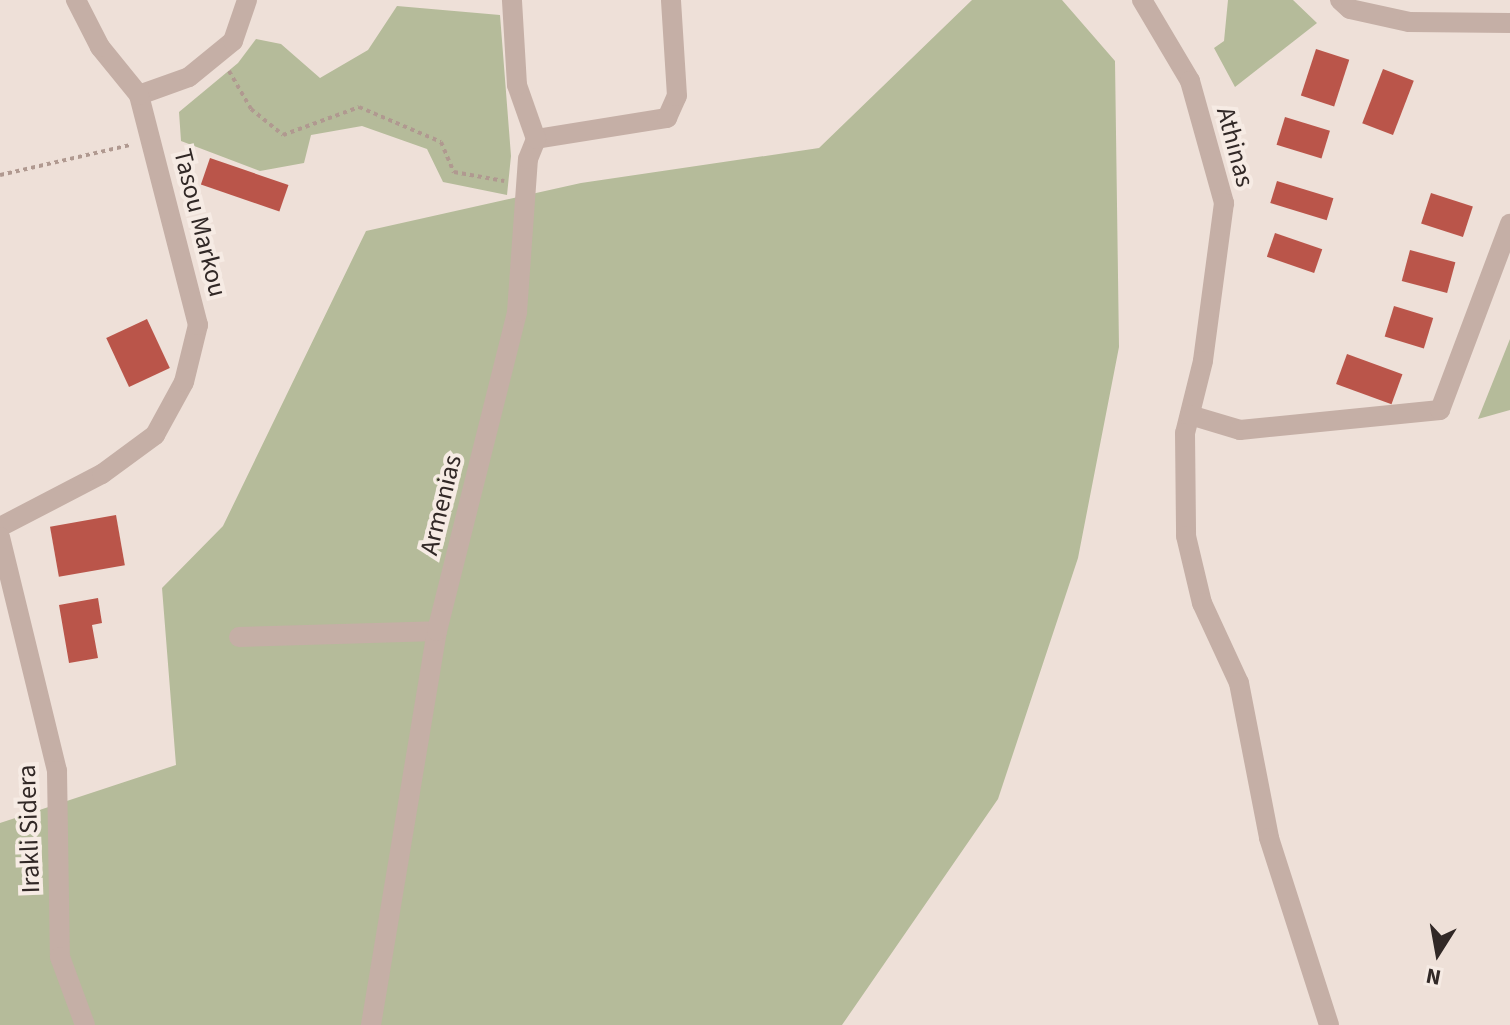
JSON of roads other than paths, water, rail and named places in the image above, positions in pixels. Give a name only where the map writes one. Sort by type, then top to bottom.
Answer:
[{"type":"street","name":"Tasou Markou","points":[[0,527],[102,474],[155,435],[184,382],[198,325],[139,95],[100,47],[76,0]]},
{"type":"street","points":[[139,95],[189,77],[233,41],[247,0]]},
{"type":"street","points":[[512,0],[517,85],[536,139],[667,118],[677,96],[671,0]]},
{"type":"street","name":"Athinas","points":[[1142,0],[1190,81],[1224,203],[1190,415],[1183,486],[1186,536],[1202,603],[1239,683],[1269,838],[1329,1025]]},
{"type":"street","points":[[1340,0],[1350,9],[1409,22],[1510,23]]},
{"type":"street","name":"Armenias","points":[[371,1025],[437,631],[517,312],[527,185],[536,139]]},
{"type":"street","points":[[1190,415],[1240,430],[1440,410],[1510,224]]},
{"type":"street","name":"Irakli Sidera","points":[[0,537],[57,771],[60,957],[85,1025]]},
{"type":"street","points":[[239,637],[437,631]]}]
